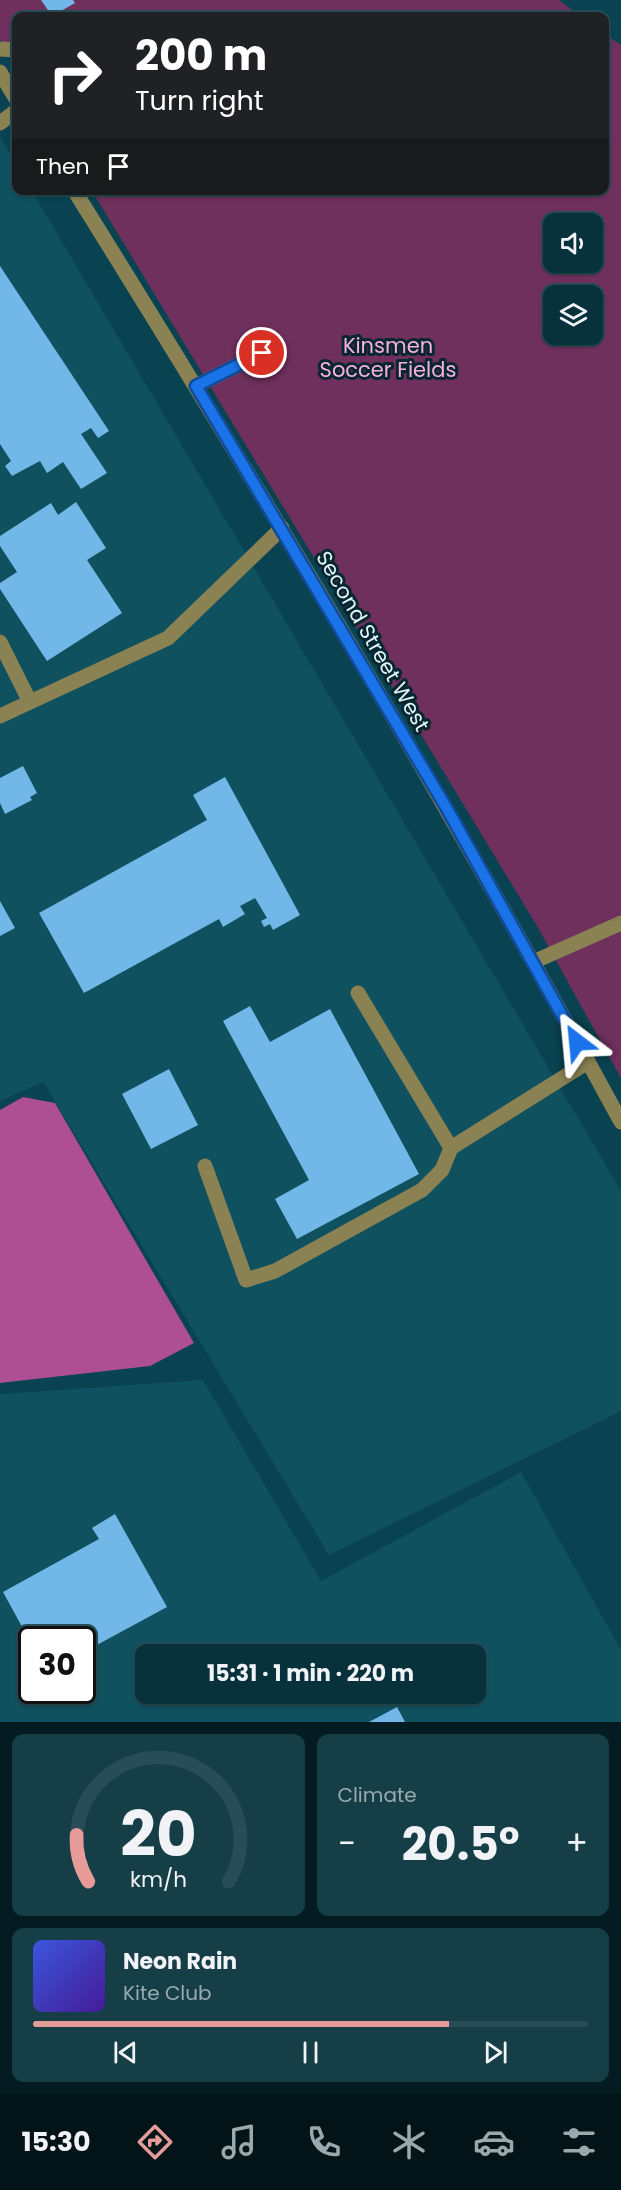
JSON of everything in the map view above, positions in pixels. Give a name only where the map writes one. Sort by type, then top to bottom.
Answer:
[{"type":"street","points":[[0,72],[12,92]]},
{"type":"street","name":"Second Street West","points":[[77,195],[282,528],[446,807],[621,1122]]},
{"type":"street","points":[[196,386],[262,353]]},
{"type":"street","points":[[0,716],[29,700],[168,638],[282,528]]},
{"type":"street","points":[[0,642],[29,700]]},
{"type":"street","points":[[533,962],[621,922]]},
{"type":"street","points":[[358,993],[450,1148]]},
{"type":"street","points":[[205,1166],[246,1280],[274,1270],[422,1190],[442,1170],[450,1148],[588,1062]]},
{"type":"shaded area","points":[[0,136],[12,157],[12,195],[34,195],[621,1191],[621,1411],[329,1555],[43,1082],[0,1101]]},
{"type":"shaded area","points":[[23,1097],[55,1103],[194,1343],[150,1366],[0,1383],[0,1110]]},
{"type":"shaded area","points":[[203,1380],[321,1581],[521,1472],[621,1650],[621,1722],[0,1722],[0,1394]]},
{"type":"green space","points":[[0,0],[559,0],[575,12],[12,12],[12,59],[0,39]]},
{"type":"green space","name":"Kinsmen Soccer Fields","points":[[609,37],[621,45],[621,1078],[537,926],[94,195],[609,195]]},
{"type":"building","points":[[41,0],[73,0],[75,3],[59,12],[49,12]]},
{"type":"building","points":[[0,266],[109,431],[98,438],[91,428],[81,434],[107,473],[81,489],[63,462],[47,473],[40,461],[12,476],[5,466],[11,461],[0,444]]},
{"type":"building","points":[[76,502],[106,548],[87,560],[122,613],[47,661],[0,589],[0,583],[17,572],[0,546],[0,536],[51,503],[58,515]]},
{"type":"building","points":[[23,766],[37,793],[30,797],[32,800],[5,814],[0,803],[0,778]]},
{"type":"building","points":[[225,777],[300,915],[273,930],[270,924],[264,927],[261,921],[267,918],[255,898],[240,906],[245,914],[223,927],[219,919],[84,993],[39,913],[207,820],[193,795]]},
{"type":"building","points":[[0,901],[15,928],[0,936]]},
{"type":"building","points":[[250,1006],[270,1042],[330,1009],[419,1174],[297,1239],[275,1199],[309,1180],[223,1021]]},
{"type":"building","points":[[169,1069],[198,1125],[151,1149],[122,1094]]},
{"type":"building","points":[[115,1514],[167,1607],[96,1645],[96,1626],[22,1626],[3,1592],[99,1539],[92,1528]]},
{"type":"building","points":[[397,1707],[405,1722],[369,1722]]},
{"type":"route","points":[[262,353],[196,386],[446,807],[577,1042]]}]
